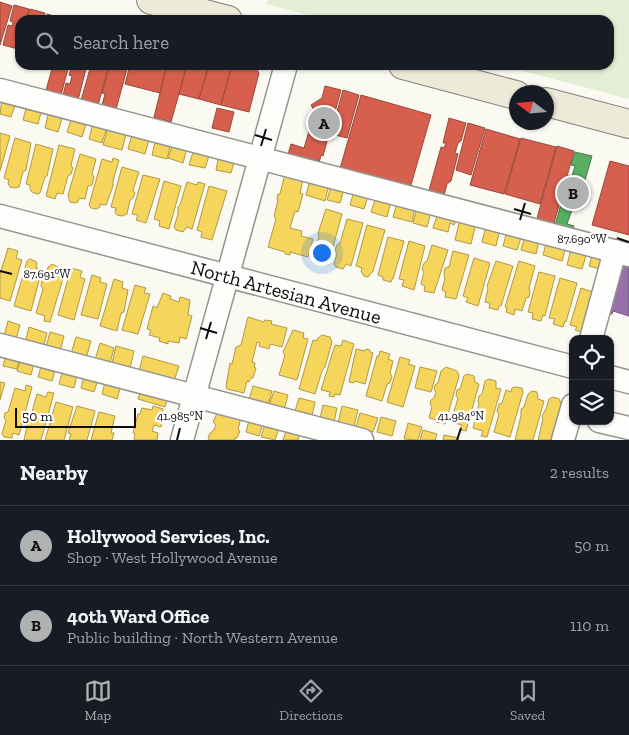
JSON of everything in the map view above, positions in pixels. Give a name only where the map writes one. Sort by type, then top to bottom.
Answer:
[{"type":"main road","points":[[151,0],[209,15]]},
{"type":"main road","points":[[422,70],[509,92]]},
{"type":"main road","points":[[554,104],[629,124]]},
{"type":"street","points":[[182,440],[285,70]]},
{"type":"street","points":[[0,90],[622,253],[592,335]]},
{"type":"street","name":"North Artesian Avenue","points":[[0,216],[569,366]]},
{"type":"street","points":[[0,345],[362,440]]},
{"type":"street","points":[[614,378],[629,382]]},
{"type":"street","points":[[563,440],[569,419]]},
{"type":"street","points":[[614,424],[629,428]]},
{"type":"green space","points":[[268,0],[629,0],[629,99],[519,70],[614,70],[614,15],[308,15],[266,4]]},
{"type":"building: Homes","points":[[2,98],[16,103],[11,117],[0,114]]},
{"type":"building: Homes","points":[[27,105],[42,109],[38,124],[23,120]]},
{"type":"building: Homes","points":[[49,111],[63,115],[58,132],[45,128]]},
{"type":"building: Homes","points":[[72,117],[87,121],[82,137],[67,132]]},
{"type":"building: Homes","points":[[93,123],[107,127],[102,143],[89,139]]},
{"type":"building: Homes","points":[[108,128],[126,134],[122,150],[103,145]]},
{"type":"building: Homes","points":[[133,131],[150,136],[145,154],[128,149]]},
{"type":"building: Homes","points":[[0,133],[10,136],[0,171]]},
{"type":"building: Homes","points":[[15,138],[31,143],[26,170],[23,172],[19,187],[15,188],[10,187],[9,180],[4,178]]},
{"type":"building: Homes","points":[[156,138],[171,143],[167,159],[152,155]]},
{"type":"building: Homes","points":[[36,144],[53,149],[47,176],[40,193],[37,194],[32,192],[30,185],[26,184]]},
{"type":"building: Homes","points":[[173,144],[187,148],[183,163],[168,158]]},
{"type":"building: Homes","points":[[59,145],[75,149],[71,165],[73,168],[68,176],[63,194],[57,193],[55,199],[46,196]]},
{"type":"building: Homes","points":[[194,149],[210,153],[205,168],[189,165]]},
{"type":"building: Homes","points":[[80,154],[96,159],[92,174],[94,177],[92,185],[88,186],[85,199],[79,198],[78,202],[75,203],[70,202],[68,195]]},
{"type":"building: Homes","points":[[219,155],[235,159],[231,173],[216,170]]},
{"type":"building: Homes","points":[[113,158],[119,160],[106,205],[100,204],[100,207],[96,209],[91,208],[89,205],[102,159],[112,162]]},
{"type":"building: Homes","points":[[122,167],[139,172],[133,190],[135,193],[130,200],[127,214],[122,216],[117,215],[115,212],[116,208],[111,207]]},
{"type":"building: Homes","points":[[143,175],[160,179],[146,223],[136,220],[138,215],[132,214]]},
{"type":"building: Homes","points":[[287,175],[303,180],[300,193],[303,194],[298,212],[295,211],[290,228],[302,231],[301,236],[313,239],[308,257],[290,252],[290,255],[285,254],[285,252],[268,247],[276,219],[274,216],[278,194],[280,194],[284,178]]},
{"type":"building: Homes","points":[[310,180],[329,185],[325,201],[306,195]]},
{"type":"building: Homes","points":[[164,181],[181,186],[169,229],[159,226],[160,221],[154,219]]},
{"type":"building: Homes","points":[[187,182],[197,185],[198,182],[205,184],[192,229],[187,227],[183,232],[176,230],[174,227],[178,207]]},
{"type":"building: Homes","points":[[209,186],[227,191],[212,240],[201,237],[202,232],[197,230]]},
{"type":"building: Homes","points":[[331,186],[344,189],[340,203],[327,200]]},
{"type":"building: Homes","points":[[354,191],[368,196],[364,209],[350,205]]},
{"type":"building: Homes","points":[[376,197],[391,201],[387,217],[371,212]]},
{"type":"building: Homes","points":[[397,203],[415,208],[412,222],[393,217]]},
{"type":"building: Homes","points":[[417,208],[431,212],[427,227],[413,223]]},
{"type":"building: Homes","points":[[326,209],[342,214],[328,265],[318,262],[319,256],[314,255],[319,236],[318,233]]},
{"type":"building: Homes","points":[[438,213],[456,220],[454,225],[450,223],[448,232],[433,228]]},
{"type":"building: Homes","points":[[347,219],[363,223],[351,266],[346,264],[343,269],[336,267],[334,264],[337,254],[335,250],[340,243]]},
{"type":"building: Homes","points":[[460,219],[476,223],[471,244],[455,240]]},
{"type":"building: Homes","points":[[367,225],[385,230],[373,271],[368,277],[364,276],[361,271],[362,268],[356,266]]},
{"type":"building: Homes","points":[[486,226],[500,229],[496,246],[482,242]]},
{"type":"building: Homes","points":[[507,231],[522,235],[517,250],[503,246]]},
{"type":"building: Homes","points":[[525,236],[539,240],[536,254],[521,250]]},
{"type":"building: Homes","points":[[388,237],[404,241],[391,282],[383,280],[383,277],[378,275]]},
{"type":"building: Homes","points":[[547,240],[566,246],[562,261],[543,255]]},
{"type":"building: Homes","points":[[409,241],[425,246],[414,290],[402,286],[404,280],[399,279]]},
{"type":"building: Homes","points":[[432,245],[448,250],[434,293],[424,291],[425,286],[421,284],[424,272],[422,269],[427,261]]},
{"type":"building: Homes","points":[[8,248],[18,251],[16,258],[22,260],[10,301],[0,298],[0,274]]},
{"type":"building: Homes","points":[[571,249],[587,252],[582,269],[567,265]]},
{"type":"building: Homes","points":[[453,251],[469,255],[456,299],[445,297],[446,292],[442,290],[445,268],[449,267]]},
{"type":"building: Homes","points":[[593,252],[607,256],[603,270],[589,266]]},
{"type":"building: Homes","points":[[474,258],[490,263],[478,306],[466,302],[468,298],[463,296]]},
{"type":"building: Homes","points":[[30,259],[37,263],[36,268],[42,269],[31,311],[14,306],[27,261]]},
{"type":"building: Homes","points":[[496,261],[513,266],[501,306],[499,306],[498,310],[489,308],[490,303],[485,302],[487,286]]},
{"type":"building: Homes","points":[[519,261],[535,266],[529,288],[529,297],[526,298],[522,311],[515,309],[514,315],[506,312],[507,307],[505,307]]},
{"type":"building: Homes","points":[[52,264],[60,270],[58,273],[64,275],[50,322],[44,321],[45,316],[36,313],[43,289],[41,286],[42,281],[45,280],[48,267]]},
{"type":"building: Homes","points":[[71,268],[82,271],[80,277],[85,279],[74,320],[58,315]]},
{"type":"building: Homes","points":[[539,272],[555,276],[545,316],[543,315],[541,321],[532,319],[533,313],[528,312]]},
{"type":"building: Homes","points":[[92,275],[101,278],[100,282],[107,284],[98,319],[81,315]]},
{"type":"building: Homes","points":[[560,278],[577,283],[563,327],[553,324],[555,319],[549,318]]},
{"type":"building: Homes","points":[[114,279],[123,282],[122,288],[128,290],[124,312],[121,313],[117,331],[100,326]]},
{"type":"building: Homes","points":[[135,285],[146,288],[144,293],[150,294],[138,334],[122,330]]},
{"type":"building: Homes","points":[[581,288],[599,294],[587,334],[575,330],[577,327],[570,325]]},
{"type":"building: Homes","points":[[163,293],[171,296],[170,299],[179,302],[180,297],[190,300],[188,315],[192,316],[186,339],[180,337],[179,343],[168,341],[168,344],[159,341],[160,338],[149,335],[151,330],[147,329],[153,306],[157,308]]},
{"type":"building: Homes","points":[[248,317],[264,322],[265,320],[272,321],[271,324],[287,328],[282,347],[270,344],[269,349],[259,346],[260,343],[257,342],[252,362],[255,363],[254,367],[256,368],[253,378],[249,382],[247,381],[244,393],[227,389],[226,386],[230,363],[232,364],[236,347],[241,345]]},
{"type":"building: Homes","points":[[8,321],[20,325],[16,339],[4,336]]},
{"type":"building: Homes","points":[[29,327],[47,333],[43,348],[25,343]]},
{"type":"building: Homes","points":[[293,330],[304,333],[303,338],[308,339],[297,380],[279,375],[285,355],[283,352]]},
{"type":"building: Homes","points":[[50,332],[64,336],[60,351],[46,347]]},
{"type":"building: Homes","points":[[322,335],[330,337],[332,342],[315,394],[299,389],[313,340],[317,341]]},
{"type":"building: Homes","points":[[76,337],[91,341],[86,358],[71,354]]},
{"type":"building: Homes","points":[[343,340],[354,344],[340,395],[329,396],[330,392],[321,390],[335,345],[341,346]]},
{"type":"building: Homes","points":[[100,343],[114,348],[110,363],[95,360]]},
{"type":"building: Homes","points":[[116,346],[134,351],[130,368],[112,363]]},
{"type":"building: Homes","points":[[356,349],[365,351],[366,349],[373,353],[365,384],[355,381],[354,383],[349,382]]},
{"type":"building: Homes","points":[[7,351],[21,355],[17,369],[3,366]]},
{"type":"building: Homes","points":[[380,351],[390,354],[388,359],[393,361],[390,373],[392,376],[390,383],[387,384],[382,401],[366,396]]},
{"type":"building: Homes","points":[[143,356],[179,366],[174,381],[139,371]]},
{"type":"building: Homes","points":[[21,357],[35,360],[31,375],[17,371]]},
{"type":"building: Homes","points":[[400,357],[410,360],[408,364],[415,366],[403,407],[387,402]]},
{"type":"building: Homes","points":[[42,363],[56,366],[52,381],[38,377]]},
{"type":"building: Homes","points":[[64,367],[78,371],[74,388],[59,384]]},
{"type":"building: Homes","points":[[420,367],[437,371],[431,392],[415,388]]},
{"type":"building: Homes","points":[[446,367],[457,371],[459,376],[445,424],[429,418],[432,407],[430,404],[431,400],[436,392],[434,390],[435,385],[438,383],[441,371]]},
{"type":"building: Homes","points":[[85,373],[99,376],[94,392],[81,388]]},
{"type":"building: Homes","points":[[467,374],[474,376],[475,382],[479,384],[466,431],[460,430],[462,425],[451,422],[458,398],[456,396],[457,390],[460,389],[464,376]]},
{"type":"building: Homes","points":[[106,378],[122,382],[117,399],[102,394]]},
{"type":"building: Homes","points":[[489,379],[496,381],[496,388],[501,389],[487,437],[481,436],[483,431],[473,428],[479,396],[482,394],[485,381]]},
{"type":"building: Homes","points":[[0,382],[5,383],[0,400]]},
{"type":"building: Homes","points":[[26,385],[32,387],[19,435],[13,433],[12,438],[4,437],[2,434],[6,420],[4,418],[5,413],[8,412],[15,388],[25,391]]},
{"type":"building: Homes","points":[[253,386],[272,391],[268,405],[249,400]]},
{"type":"building: Homes","points":[[142,387],[169,394],[165,407],[138,399]]},
{"type":"building: Homes","points":[[512,388],[522,388],[523,392],[510,437],[494,432],[499,414],[497,412],[499,404],[502,403],[506,390],[511,392]]},
{"type":"building: Homes","points":[[274,391],[288,395],[284,410],[269,405]]},
{"type":"building: Homes","points":[[532,391],[537,392],[538,399],[544,401],[533,440],[515,440],[521,409],[524,407],[528,394]]},
{"type":"building: Homes","points":[[48,392],[54,393],[41,440],[24,440],[27,426],[25,424],[27,418],[30,419],[37,394],[46,397]]},
{"type":"building: Homes","points":[[553,397],[559,399],[560,406],[564,407],[556,440],[538,440],[542,416],[549,399]]},
{"type":"building: Homes","points":[[299,398],[315,402],[312,416],[295,411]]},
{"type":"building: Homes","points":[[56,402],[73,407],[64,440],[45,440]]},
{"type":"building: Homes","points":[[323,405],[337,408],[334,422],[320,419]]},
{"type":"building: Homes","points":[[77,406],[95,411],[87,440],[69,440],[71,434],[68,433]]},
{"type":"building: Homes","points":[[153,406],[163,409],[161,427],[154,425],[152,431],[158,433],[157,440],[134,440],[135,434],[133,433],[138,414],[140,414],[142,408],[152,410]]},
{"type":"building: Homes","points":[[342,406],[358,410],[354,426],[338,423]]},
{"type":"building: Homes","points":[[220,407],[242,413],[238,430],[240,431],[235,440],[209,440],[208,438],[216,425],[213,422]]},
{"type":"building: Homes","points":[[99,412],[115,416],[111,433],[114,433],[112,440],[91,440]]},
{"type":"building: Homes","points":[[360,413],[378,418],[373,432],[356,427]]},
{"type":"building: Homes","points":[[250,417],[264,421],[259,436],[246,432]]},
{"type":"building: Homes","points":[[381,417],[396,421],[392,436],[377,432]]},
{"type":"building: Homes","points":[[266,421],[280,425],[275,440],[261,437]]},
{"type":"building: Homes","points":[[408,423],[422,427],[418,440],[404,439]]},
{"type":"building: Homes","points":[[287,428],[300,432],[298,440],[283,440]]},
{"type":"building: Homes","points":[[423,430],[437,434],[435,440],[420,440]]},
{"type":"building: Homes","points":[[444,435],[459,438],[458,440],[443,440]]},
{"type":"building: Shops","points":[[0,2],[12,6],[0,45]]},
{"type":"building: Shops","points":[[14,5],[29,9],[27,15],[15,15],[15,48],[3,45],[8,25],[12,26],[13,22],[10,21]]},
{"type":"building: Shops","points":[[30,9],[45,13],[44,15],[28,15]]},
{"type":"building: Shops","points":[[52,70],[68,70],[60,99],[45,94]]},
{"type":"building: Shops","points":[[70,70],[86,70],[77,104],[62,100],[66,83],[70,84],[72,76],[69,75]]},
{"type":"building: Shops","points":[[90,70],[108,70],[97,109],[80,104]]},
{"type":"building: Shops","points":[[109,70],[127,70],[115,113],[101,109],[105,94],[102,93]]},
{"type":"building: Shops","points":[[129,70],[166,70],[160,93],[125,84]]},
{"type":"building: Shops","points":[[166,70],[186,70],[171,122],[154,117]]},
{"type":"building: Shops","points":[[186,70],[208,70],[199,99],[179,94]]},
{"type":"building: Shops","points":[[208,70],[231,70],[221,105],[199,99]]},
{"type":"building: Shops","points":[[231,70],[257,70],[259,73],[249,112],[221,105]]},
{"type":"building: Shops","points":[[325,86],[341,90],[323,156],[321,155],[318,167],[287,158],[291,144],[304,148],[310,128],[314,130],[318,117],[311,105],[322,98]]},
{"type":"building: Shops","points":[[343,90],[359,95],[347,138],[331,134]]},
{"type":"building: Shops","points":[[361,95],[431,115],[409,192],[339,172]]},
{"type":"building: Shops","points":[[217,108],[234,112],[229,132],[212,128]]},
{"type":"building: Shops","points":[[449,118],[466,123],[461,141],[458,143],[455,153],[458,154],[451,181],[447,184],[443,199],[428,194],[441,147],[444,148],[446,143],[443,143]]},
{"type":"building: Shops","points":[[468,123],[485,128],[471,175],[456,170]]},
{"type":"building: Shops","points":[[486,129],[520,139],[504,194],[470,185]]},
{"type":"building: Shops","points":[[521,138],[556,147],[540,204],[505,194]]},
{"type":"building: Shops","points":[[557,146],[574,151],[553,227],[536,222]]},
{"type":"building: Shops","points":[[610,161],[629,166],[629,235],[592,225]]},
{"type":"building: Offices","points":[[621,259],[629,266],[629,316],[613,311],[612,314],[606,313]]},
{"type":"building: Public","points":[[575,152],[592,156],[577,208],[573,207],[567,224],[574,226],[572,234],[554,229],[569,175],[572,176],[575,166],[571,165]]},
{"type":"place","name":"Hollywood Services, Inc.","points":[[324,123]]},
{"type":"place","name":"40th Ward Office","points":[[573,193]]}]
